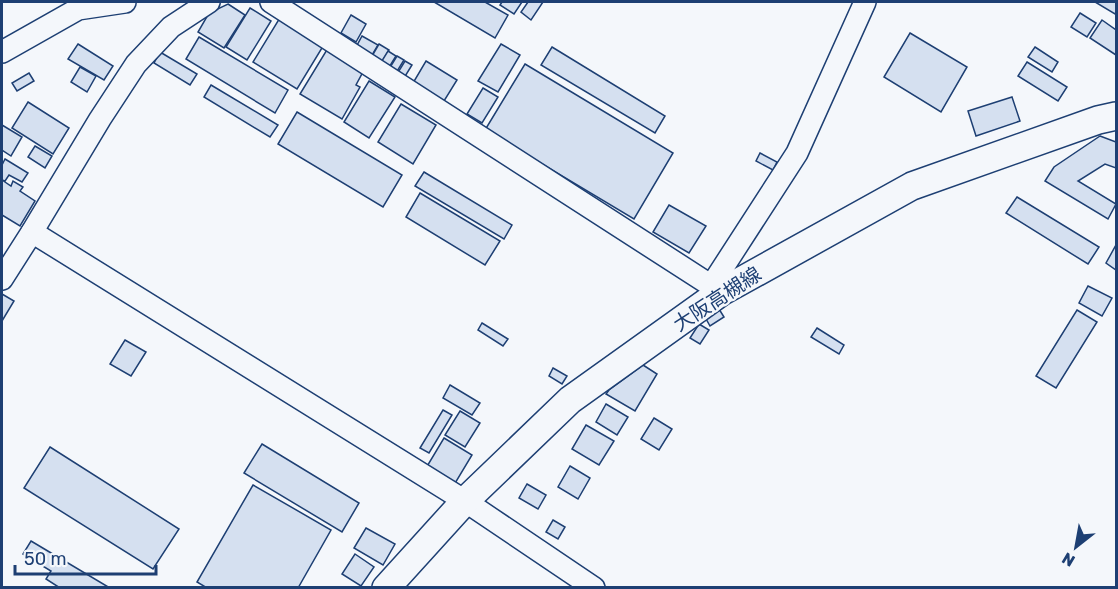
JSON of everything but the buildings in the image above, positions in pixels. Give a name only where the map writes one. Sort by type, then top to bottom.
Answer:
[{"type":"main road","name":"大阪高槻線","points":[[386,588],[465,501],[570,400],[716,289],[912,186],[1098,120],[1116,116]]},
{"type":"street","points":[[2,52],[78,9],[125,2]]},
{"type":"street","points":[[2,279],[135,64],[171,27],[209,2]]},
{"type":"street","points":[[271,2],[716,289],[797,153],[865,2]]},
{"type":"street","points":[[32,232],[465,501],[594,588]]}]
